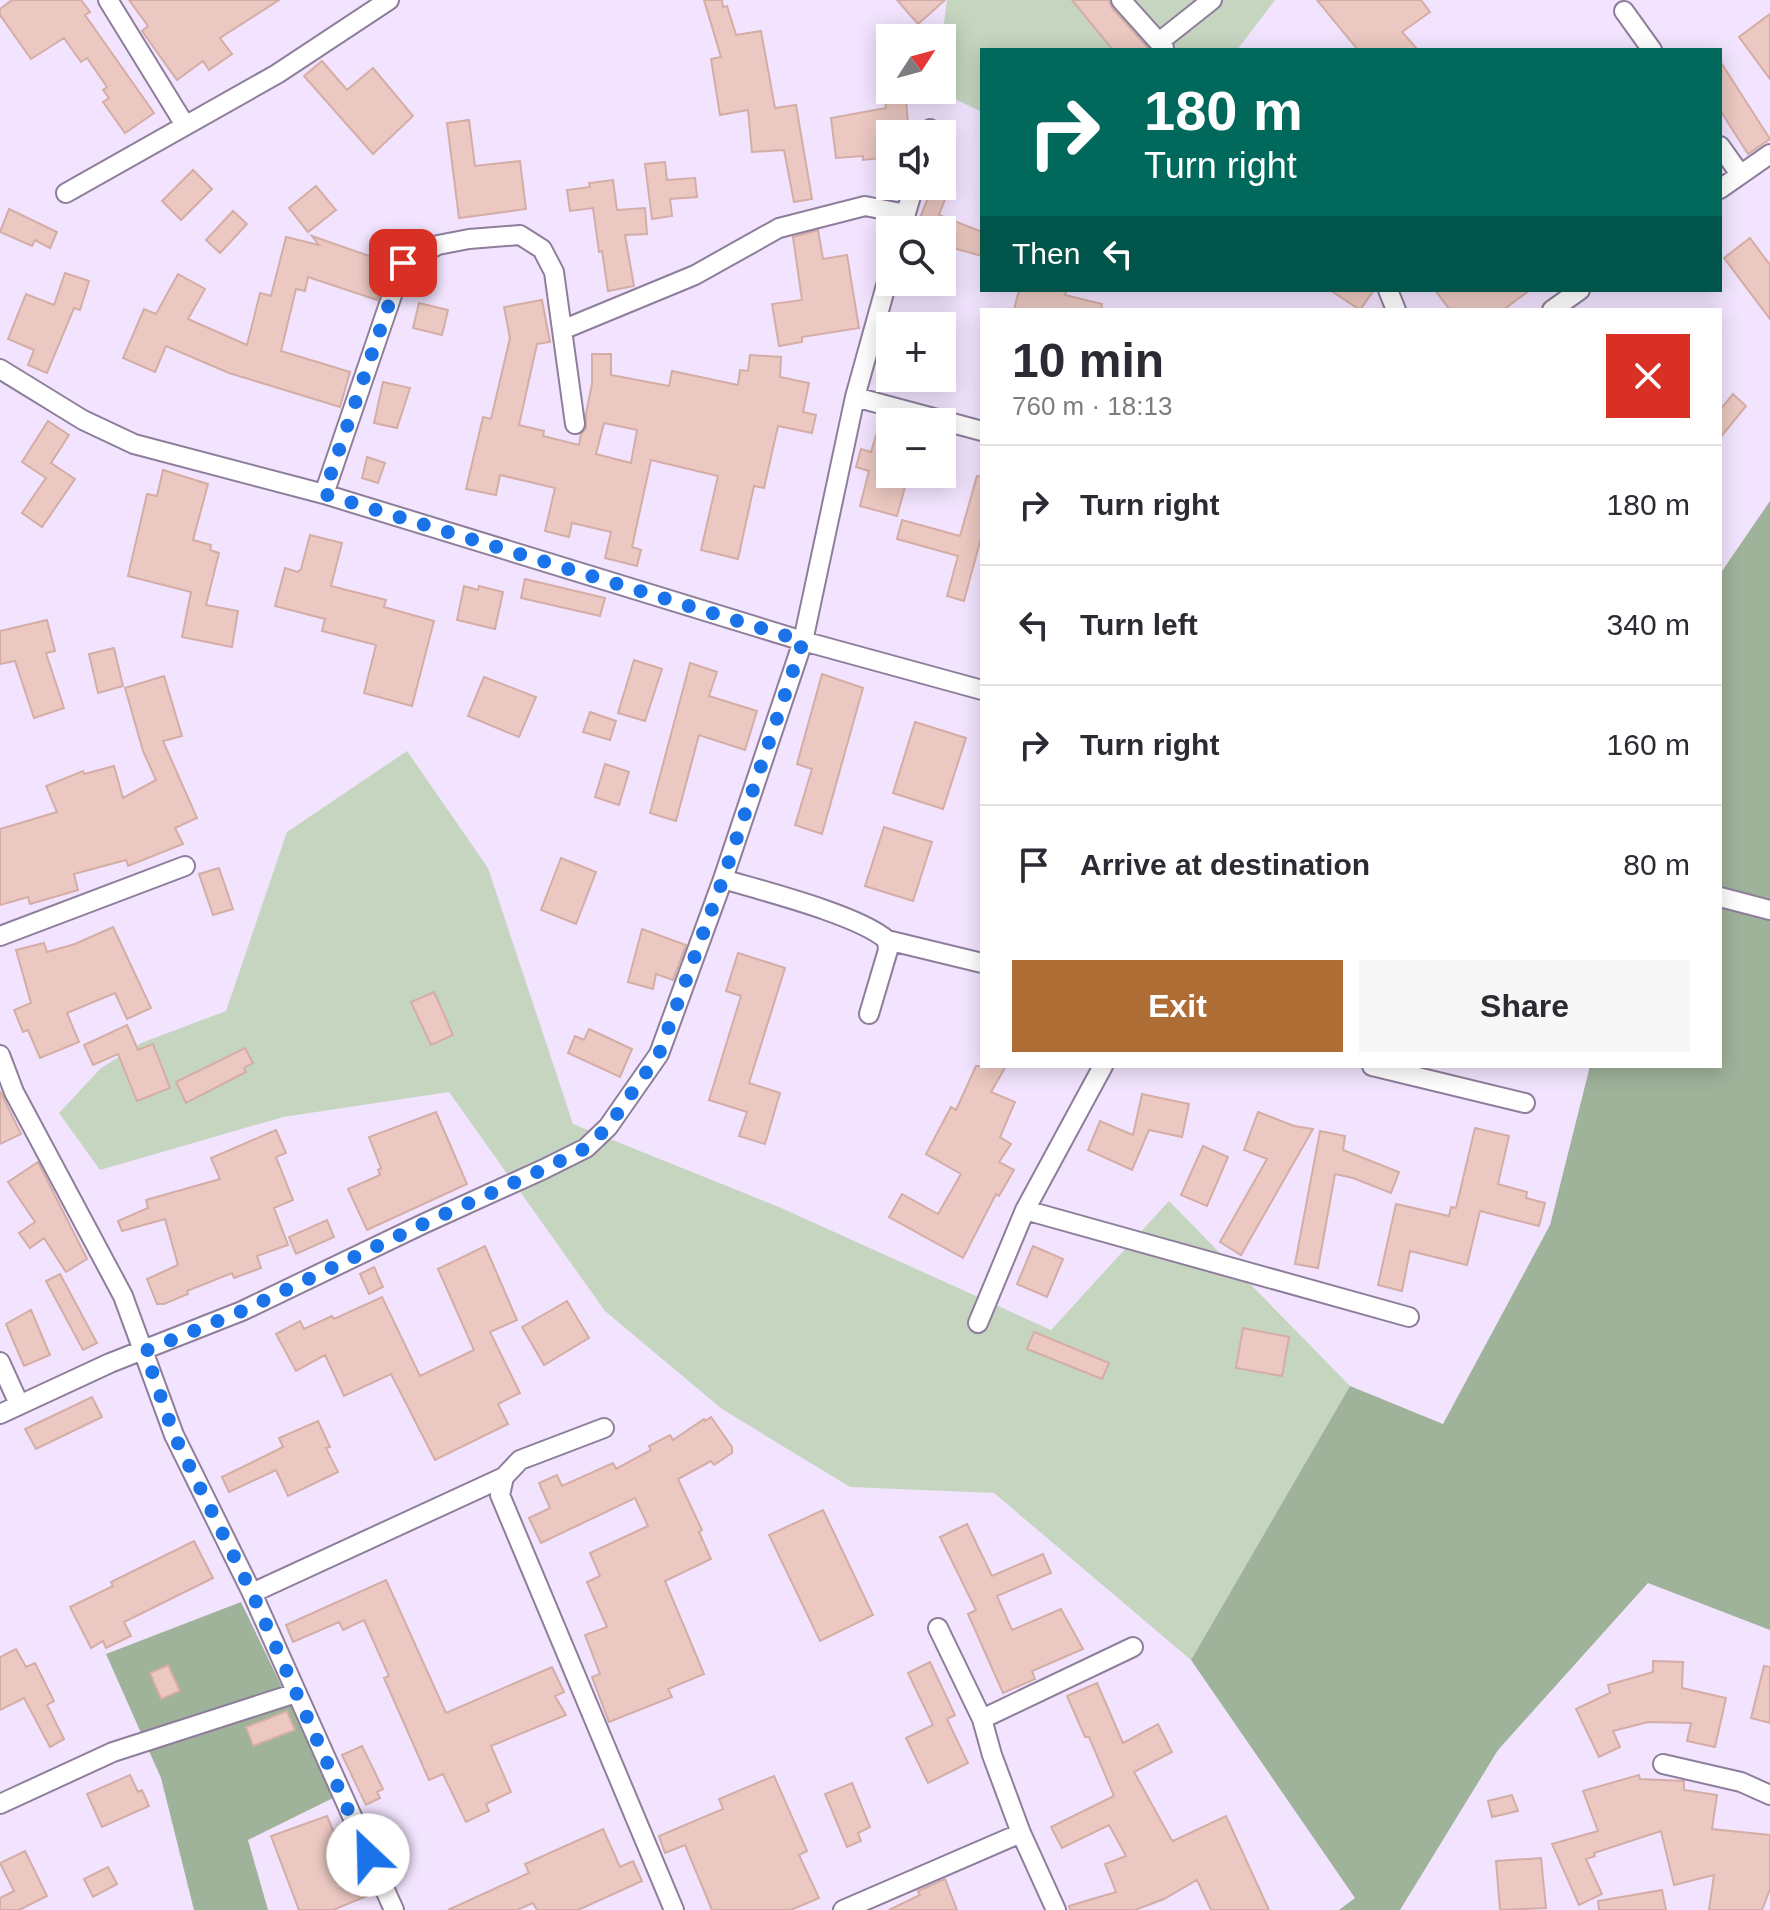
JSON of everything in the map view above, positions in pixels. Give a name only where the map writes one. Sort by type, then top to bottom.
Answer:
[{"type":"street","points":[[108,0],[185,125]]},
{"type":"street","points":[[66,193],[277,74],[389,0]]},
{"type":"street","points":[[1121,0],[1162,46],[1212,0]]},
{"type":"street","points":[[1624,11],[1651,48]]},
{"type":"street","points":[[1722,149],[1740,174]]},
{"type":"street","points":[[1722,188],[1770,154]]},
{"type":"street","points":[[562,330],[695,275],[779,228],[865,206],[889,216]]},
{"type":"street","points":[[324,494],[403,263],[438,245],[520,235],[542,249],[554,272],[575,424]]},
{"type":"street","points":[[1555,308],[1577,292]]},
{"type":"street","points":[[0,1414],[110,1363],[242,1311],[586,1148],[616,1117],[659,1054],[723,879],[803,641],[855,397],[883,296]]},
{"type":"street","points":[[0,369],[83,420],[134,444],[324,494],[803,641],[980,689]]},
{"type":"street","points":[[855,397],[980,430]]},
{"type":"street","points":[[0,936],[185,866]]},
{"type":"street","points":[[723,879],[853,921],[878,932],[887,940],[980,963]]},
{"type":"street","points":[[1722,898],[1770,910]]},
{"type":"street","points":[[869,1014],[888,950],[887,940]]},
{"type":"street","points":[[0,1055],[14,1092],[123,1296],[174,1435],[252,1593],[394,1910]]},
{"type":"street","points":[[978,1323],[1025,1210],[1102,1068]]},
{"type":"street","points":[[1380,1068],[1525,1103]]},
{"type":"street","points":[[1025,1210],[1409,1317]]},
{"type":"street","points":[[0,1362],[19,1404]]},
{"type":"street","points":[[252,1593],[504,1477],[520,1460],[604,1428]]},
{"type":"street","points":[[504,1477],[500,1495],[674,1910]]},
{"type":"street","points":[[938,1628],[982,1719],[1021,1833],[1056,1910]]},
{"type":"street","points":[[982,1719],[1133,1647]]},
{"type":"street","points":[[0,1804],[113,1752],[296,1693]]},
{"type":"street","points":[[1663,1764],[1741,1782],[1770,1795]]},
{"type":"street","points":[[843,1910],[1021,1833]]},
{"type":"green space","points":[[947,0],[1275,0],[1239,48],[980,48],[980,111],[956,100],[956,24],[944,24]]},
{"type":"green space","points":[[1770,501],[1770,1630],[1648,1583],[1498,1750],[1400,1910],[1339,1910],[1355,1898],[1191,1660],[1350,1386],[1443,1424],[1550,1225],[1589,1068],[1722,1068],[1722,571]]},
{"type":"green space","points":[[407,751],[488,868],[573,1124],[779,1207],[1051,1330],[1169,1201],[1350,1386],[1191,1660],[994,1493],[850,1487],[722,1409],[605,1311],[449,1092],[283,1117],[100,1170],[59,1113],[101,1068],[141,1043],[226,1011],[287,832]]},
{"type":"green space","points":[[241,1602],[335,1797],[248,1840],[268,1910],[194,1910],[161,1778],[106,1654]]},
{"type":"building","points":[[12,0],[81,0],[90,12],[85,15],[154,113],[125,133],[103,102],[109,98],[103,90],[107,87],[87,58],[81,62],[64,38],[31,59],[0,15],[0,9]]},
{"type":"building","points":[[129,0],[279,0],[220,38],[232,54],[209,70],[203,61],[177,80],[142,31],[148,26]]},
{"type":"building","points":[[704,0],[722,0],[723,7],[727,6],[736,35],[761,31],[775,108],[796,105],[812,199],[794,202],[784,150],[752,152],[748,110],[720,115],[711,59],[721,57]]},
{"type":"building","points":[[897,0],[945,0],[918,24]]},
{"type":"building","points":[[1072,0],[1109,0],[1112,8],[1148,48],[1111,48]]},
{"type":"building","points":[[1317,0],[1421,0],[1430,12],[1402,32],[1416,48],[1356,48]]},
{"type":"building","points":[[1770,14],[1770,79],[1739,37]]},
{"type":"building","points":[[322,61],[347,90],[373,68],[413,116],[373,154],[304,76]]},
{"type":"building","points":[[1722,64],[1770,139],[1748,154],[1722,113]]},
{"type":"building","points":[[886,104],[906,104],[908,120],[876,120],[876,159],[836,158],[831,118],[886,108]]},
{"type":"building","points":[[469,120],[475,166],[520,161],[526,209],[459,218],[447,123]]},
{"type":"building","points":[[665,162],[667,180],[695,178],[697,197],[670,199],[672,216],[652,219],[645,164]]},
{"type":"building","points":[[193,170],[212,189],[181,220],[162,201]]},
{"type":"building","points":[[613,180],[617,210],[645,208],[647,234],[625,235],[634,286],[608,291],[593,208],[570,211],[567,190]]},
{"type":"building","points":[[316,186],[336,210],[308,232],[289,208]]},
{"type":"building","points":[[927,200],[945,200],[939,215],[942,216],[921,216]]},
{"type":"building","points":[[9,209],[57,232],[50,248],[35,240],[32,246],[0,232]]},
{"type":"building","points":[[233,211],[247,224],[220,253],[206,240]]},
{"type":"building","points":[[956,222],[980,231],[980,255],[956,249]]},
{"type":"building","points":[[818,230],[823,259],[847,255],[859,328],[802,337],[802,342],[779,346],[772,304],[802,300],[793,237]]},
{"type":"building","points":[[312,236],[389,263],[377,300],[308,277],[305,291],[296,289],[281,351],[350,372],[340,407],[229,373],[166,346],[155,372],[123,358],[144,309],[156,314],[178,274],[205,289],[188,319],[247,345],[260,293],[271,296],[286,237],[319,245]]},
{"type":"building","points":[[1750,238],[1770,265],[1770,319],[1724,258]]},
{"type":"building","points":[[65,273],[89,281],[80,310],[74,308],[47,373],[28,365],[34,350],[8,339],[26,294],[54,305]]},
{"type":"building","points":[[1018,292],[1066,292],[1065,295],[1102,304],[1101,308],[1014,308]]},
{"type":"building","points":[[1333,292],[1373,292],[1361,308]]},
{"type":"building","points":[[1436,292],[1527,292],[1506,308],[1448,308]]},
{"type":"building","points":[[542,300],[550,342],[537,344],[519,425],[544,431],[543,436],[579,445],[586,428],[592,384],[592,354],[611,354],[611,375],[669,386],[672,371],[738,385],[740,370],[748,371],[750,355],[781,357],[780,377],[809,383],[803,412],[816,415],[812,433],[778,426],[764,488],[754,486],[738,559],[701,550],[718,476],[651,460],[632,547],[641,550],[637,566],[605,558],[611,532],[572,523],[569,537],[545,531],[555,488],[500,475],[496,495],[466,489],[483,417],[491,419],[510,338],[504,307]],"holes":[[[604,423],[637,430],[631,463],[596,454]]]},
{"type":"building","points":[[419,303],[448,310],[442,335],[413,328]]},
{"type":"building","points":[[383,382],[410,388],[397,428],[374,423]]},
{"type":"building","points":[[1733,394],[1746,406],[1722,436],[1722,408]]},
{"type":"building","points":[[48,421],[69,435],[51,463],[75,479],[42,527],[22,513],[46,478],[22,462]]},
{"type":"building","points":[[876,435],[876,488],[905,488],[897,516],[860,506],[869,471],[856,467],[861,449],[871,452]]},
{"type":"building","points":[[367,457],[385,463],[378,483],[362,478]]},
{"type":"building","points":[[163,470],[208,484],[193,540],[211,545],[210,550],[219,553],[206,605],[238,611],[232,647],[182,637],[191,592],[128,576],[147,494],[157,496]]},
{"type":"building","points":[[977,476],[980,477],[980,541],[964,601],[947,596],[958,556],[897,539],[902,520],[960,536]]},
{"type":"building","points":[[310,535],[342,543],[331,586],[386,600],[384,607],[434,621],[412,706],[364,693],[376,645],[322,631],[325,619],[275,606],[285,568],[298,572],[301,569]]},
{"type":"building","points":[[525,579],[605,598],[600,616],[521,598]]},
{"type":"building","points":[[464,586],[503,592],[495,629],[457,620]]},
{"type":"building","points":[[47,620],[55,651],[46,653],[64,708],[34,718],[15,661],[0,664],[0,631]]},
{"type":"building","points":[[114,648],[123,686],[98,693],[89,654]]},
{"type":"building","points":[[634,660],[662,669],[645,721],[618,713]]},
{"type":"building","points":[[690,663],[717,672],[709,696],[757,711],[745,750],[699,735],[676,821],[650,813]]},
{"type":"building","points":[[822,674],[863,688],[822,834],[795,825],[812,769],[797,764]]},
{"type":"building","points":[[164,676],[182,736],[163,741],[197,818],[175,828],[183,844],[128,866],[126,860],[74,874],[78,890],[30,904],[28,897],[0,905],[0,829],[57,812],[46,786],[83,771],[84,774],[114,766],[123,798],[156,780],[143,751],[125,688]]},
{"type":"building","points":[[484,677],[536,697],[519,737],[468,716]]},
{"type":"building","points":[[590,712],[616,721],[610,740],[583,732]]},
{"type":"building","points":[[915,722],[966,738],[943,809],[893,793]]},
{"type":"building","points":[[605,764],[629,772],[619,805],[595,797]]},
{"type":"building","points":[[884,827],[932,842],[913,901],[865,886]]},
{"type":"building","points":[[561,858],[596,872],[576,924],[541,910]]},
{"type":"building","points":[[219,868],[233,909],[213,915],[199,874]]},
{"type":"building","points":[[113,927],[151,1008],[127,1019],[115,993],[67,1013],[79,1042],[40,1058],[28,1030],[23,1032],[14,1010],[31,1003],[16,950],[44,943],[47,952],[75,944]]},
{"type":"building","points":[[642,929],[686,945],[673,980],[656,974],[653,989],[628,982]]},
{"type":"building","points":[[738,953],[785,968],[749,1083],[780,1093],[765,1144],[739,1136],[747,1112],[709,1100],[741,996],[726,991]]},
{"type":"building","points":[[434,992],[453,1035],[431,1045],[411,1002]]},
{"type":"building","points":[[127,1025],[138,1050],[153,1044],[170,1088],[137,1101],[118,1054],[93,1065],[84,1045]]},
{"type":"building","points":[[589,1029],[632,1049],[620,1077],[568,1053],[575,1036],[584,1040]]},
{"type":"building","points":[[245,1048],[253,1063],[244,1068],[246,1072],[186,1103],[176,1082]]},
{"type":"building","points":[[976,1066],[1005,1068],[991,1092],[1015,1102],[1000,1137],[1011,1144],[999,1162],[1014,1170],[999,1196],[996,1194],[963,1258],[889,1217],[902,1194],[938,1214],[961,1174],[926,1154],[951,1107],[956,1110]]},
{"type":"building","points":[[0,1091],[21,1134],[0,1144]]},
{"type":"building","points":[[1142,1094],[1189,1104],[1182,1137],[1149,1130],[1132,1170],[1088,1150],[1100,1121],[1133,1135]]},
{"type":"building","points":[[436,1112],[467,1184],[367,1230],[348,1189],[380,1175],[378,1170],[381,1168],[369,1137]]},
{"type":"building","points":[[1258,1112],[1294,1126],[1313,1129],[1241,1255],[1220,1242],[1267,1159],[1244,1150]]},
{"type":"building","points":[[1475,1128],[1509,1136],[1498,1184],[1527,1192],[1526,1198],[1545,1203],[1539,1226],[1480,1211],[1467,1265],[1410,1251],[1402,1291],[1378,1285],[1396,1204],[1449,1216],[1451,1207],[1456,1208]]},
{"type":"building","points":[[276,1130],[286,1153],[276,1157],[293,1200],[274,1208],[288,1245],[257,1256],[261,1268],[234,1278],[232,1273],[164,1304],[157,1304],[147,1279],[178,1265],[165,1219],[122,1231],[118,1221],[148,1208],[146,1200],[220,1179],[211,1158]]},
{"type":"building","points":[[1320,1131],[1345,1136],[1343,1150],[1399,1172],[1391,1193],[1335,1174],[1318,1268],[1295,1264]]},
{"type":"building","points":[[1203,1146],[1228,1157],[1207,1206],[1181,1195]]},
{"type":"building","points":[[38,1162],[87,1259],[66,1272],[44,1238],[30,1248],[19,1233],[35,1222],[8,1182]]},
{"type":"building","points":[[327,1220],[334,1237],[296,1254],[289,1237]]},
{"type":"building","points":[[485,1246],[517,1320],[490,1332],[520,1393],[498,1404],[508,1424],[435,1460],[391,1374],[344,1396],[325,1355],[296,1371],[276,1334],[300,1321],[304,1329],[332,1316],[334,1319],[382,1297],[420,1376],[474,1350],[438,1269]]},
{"type":"building","points":[[1033,1246],[1063,1259],[1047,1297],[1017,1284]]},
{"type":"building","points":[[374,1267],[383,1287],[369,1294],[360,1274]]},
{"type":"building","points":[[60,1274],[97,1343],[83,1350],[46,1281]]},
{"type":"building","points":[[567,1301],[589,1338],[544,1365],[522,1327]]},
{"type":"building","points":[[31,1310],[50,1355],[24,1366],[6,1324]]},
{"type":"building","points":[[1243,1328],[1289,1337],[1282,1376],[1236,1368]]},
{"type":"building","points":[[1034,1332],[1109,1363],[1102,1379],[1027,1349]]},
{"type":"building","points":[[92,1397],[102,1417],[36,1449],[25,1429]]},
{"type":"building","points":[[711,1417],[732,1447],[732,1453],[714,1465],[711,1461],[678,1479],[702,1530],[699,1532],[711,1559],[665,1581],[704,1674],[668,1689],[672,1697],[609,1722],[592,1677],[600,1674],[585,1635],[607,1627],[587,1582],[600,1576],[590,1553],[648,1526],[635,1498],[541,1543],[529,1518],[550,1508],[539,1483],[557,1475],[562,1486],[613,1463],[616,1469],[651,1450],[649,1446],[670,1435],[673,1440]]},
{"type":"building","points":[[318,1421],[330,1447],[326,1448],[338,1472],[288,1496],[276,1470],[229,1492],[222,1477],[283,1447],[279,1438]]},
{"type":"building","points":[[823,1510],[873,1615],[820,1641],[769,1535]]},
{"type":"building","points":[[967,1524],[992,1576],[1043,1554],[1051,1573],[997,1596],[1012,1630],[1061,1609],[1083,1649],[1032,1671],[1035,1679],[1003,1693],[968,1614],[976,1610],[940,1537]]},
{"type":"building","points":[[194,1541],[213,1578],[124,1622],[131,1636],[106,1648],[103,1641],[91,1648],[70,1607],[113,1586],[111,1582]]},
{"type":"building","points":[[386,1580],[446,1713],[552,1667],[564,1692],[555,1696],[566,1715],[491,1746],[511,1792],[486,1804],[489,1811],[466,1822],[443,1774],[429,1780],[384,1678],[389,1676],[364,1620],[343,1630],[339,1622],[293,1642],[286,1625]]},
{"type":"building","points":[[16,1649],[26,1667],[35,1663],[54,1701],[47,1705],[64,1739],[50,1747],[24,1698],[0,1710],[0,1657]]},
{"type":"building","points":[[1653,1661],[1683,1662],[1682,1688],[1726,1698],[1715,1747],[1687,1741],[1691,1723],[1648,1722],[1613,1731],[1620,1747],[1599,1757],[1576,1709],[1610,1693],[1608,1685],[1653,1672]]},
{"type":"building","points":[[930,1662],[955,1715],[947,1719],[968,1763],[928,1783],[906,1738],[933,1725],[908,1673]]},
{"type":"building","points":[[168,1665],[180,1691],[161,1699],[150,1673]]},
{"type":"building","points":[[1764,1666],[1770,1667],[1770,1723],[1751,1718]]},
{"type":"building","points":[[1097,1683],[1123,1743],[1158,1724],[1172,1752],[1134,1772],[1171,1839],[1173,1841],[1226,1816],[1269,1910],[1211,1910],[1197,1880],[1164,1899],[1135,1910],[1070,1910],[1069,1906],[1116,1892],[1105,1864],[1126,1856],[1109,1825],[1062,1848],[1051,1827],[1114,1796],[1089,1737],[1085,1737],[1067,1696]]},
{"type":"building","points":[[287,1711],[295,1730],[253,1746],[246,1727]]},
{"type":"building","points":[[362,1746],[383,1789],[377,1792],[380,1798],[366,1805],[342,1755]]},
{"type":"building","points":[[130,1775],[149,1806],[102,1827],[87,1794]]},
{"type":"building","points":[[1639,1775],[1640,1779],[1684,1781],[1684,1790],[1717,1795],[1712,1829],[1770,1835],[1770,1889],[1762,1910],[1709,1910],[1714,1875],[1674,1885],[1661,1831],[1594,1853],[1595,1856],[1586,1859],[1602,1894],[1579,1905],[1552,1844],[1598,1831],[1583,1791]]},
{"type":"building","points":[[774,1776],[807,1851],[799,1855],[819,1898],[791,1910],[712,1910],[685,1845],[665,1853],[659,1836],[723,1809],[719,1799]]},
{"type":"building","points":[[852,1783],[870,1827],[858,1833],[861,1841],[847,1847],[825,1794]]},
{"type":"building","points":[[1512,1795],[1518,1811],[1492,1817],[1488,1801]]},
{"type":"building","points":[[327,1816],[335,1835],[344,1832],[367,1896],[333,1910],[299,1910],[271,1836]]},
{"type":"building","points":[[603,1829],[620,1867],[633,1861],[642,1881],[578,1910],[537,1910],[533,1903],[517,1910],[448,1910],[529,1873],[525,1864]]},
{"type":"building","points":[[25,1851],[47,1896],[19,1910],[0,1910],[0,1898],[14,1891],[0,1863]]},
{"type":"building","points":[[1541,1858],[1546,1908],[1500,1910],[1496,1861]]},
{"type":"building","points":[[108,1867],[117,1884],[93,1897],[84,1879]]},
{"type":"building","points":[[945,1879],[957,1910],[889,1910],[920,1895],[918,1891]]},
{"type":"building","points":[[1662,1890],[1666,1910],[1599,1910],[1598,1901]]},
{"type":"route","points":[[368,1855],[252,1593],[174,1435],[145,1351],[242,1311],[544,1169],[586,1148],[608,1127],[659,1054],[723,879],[803,641],[324,494],[403,263]]}]
